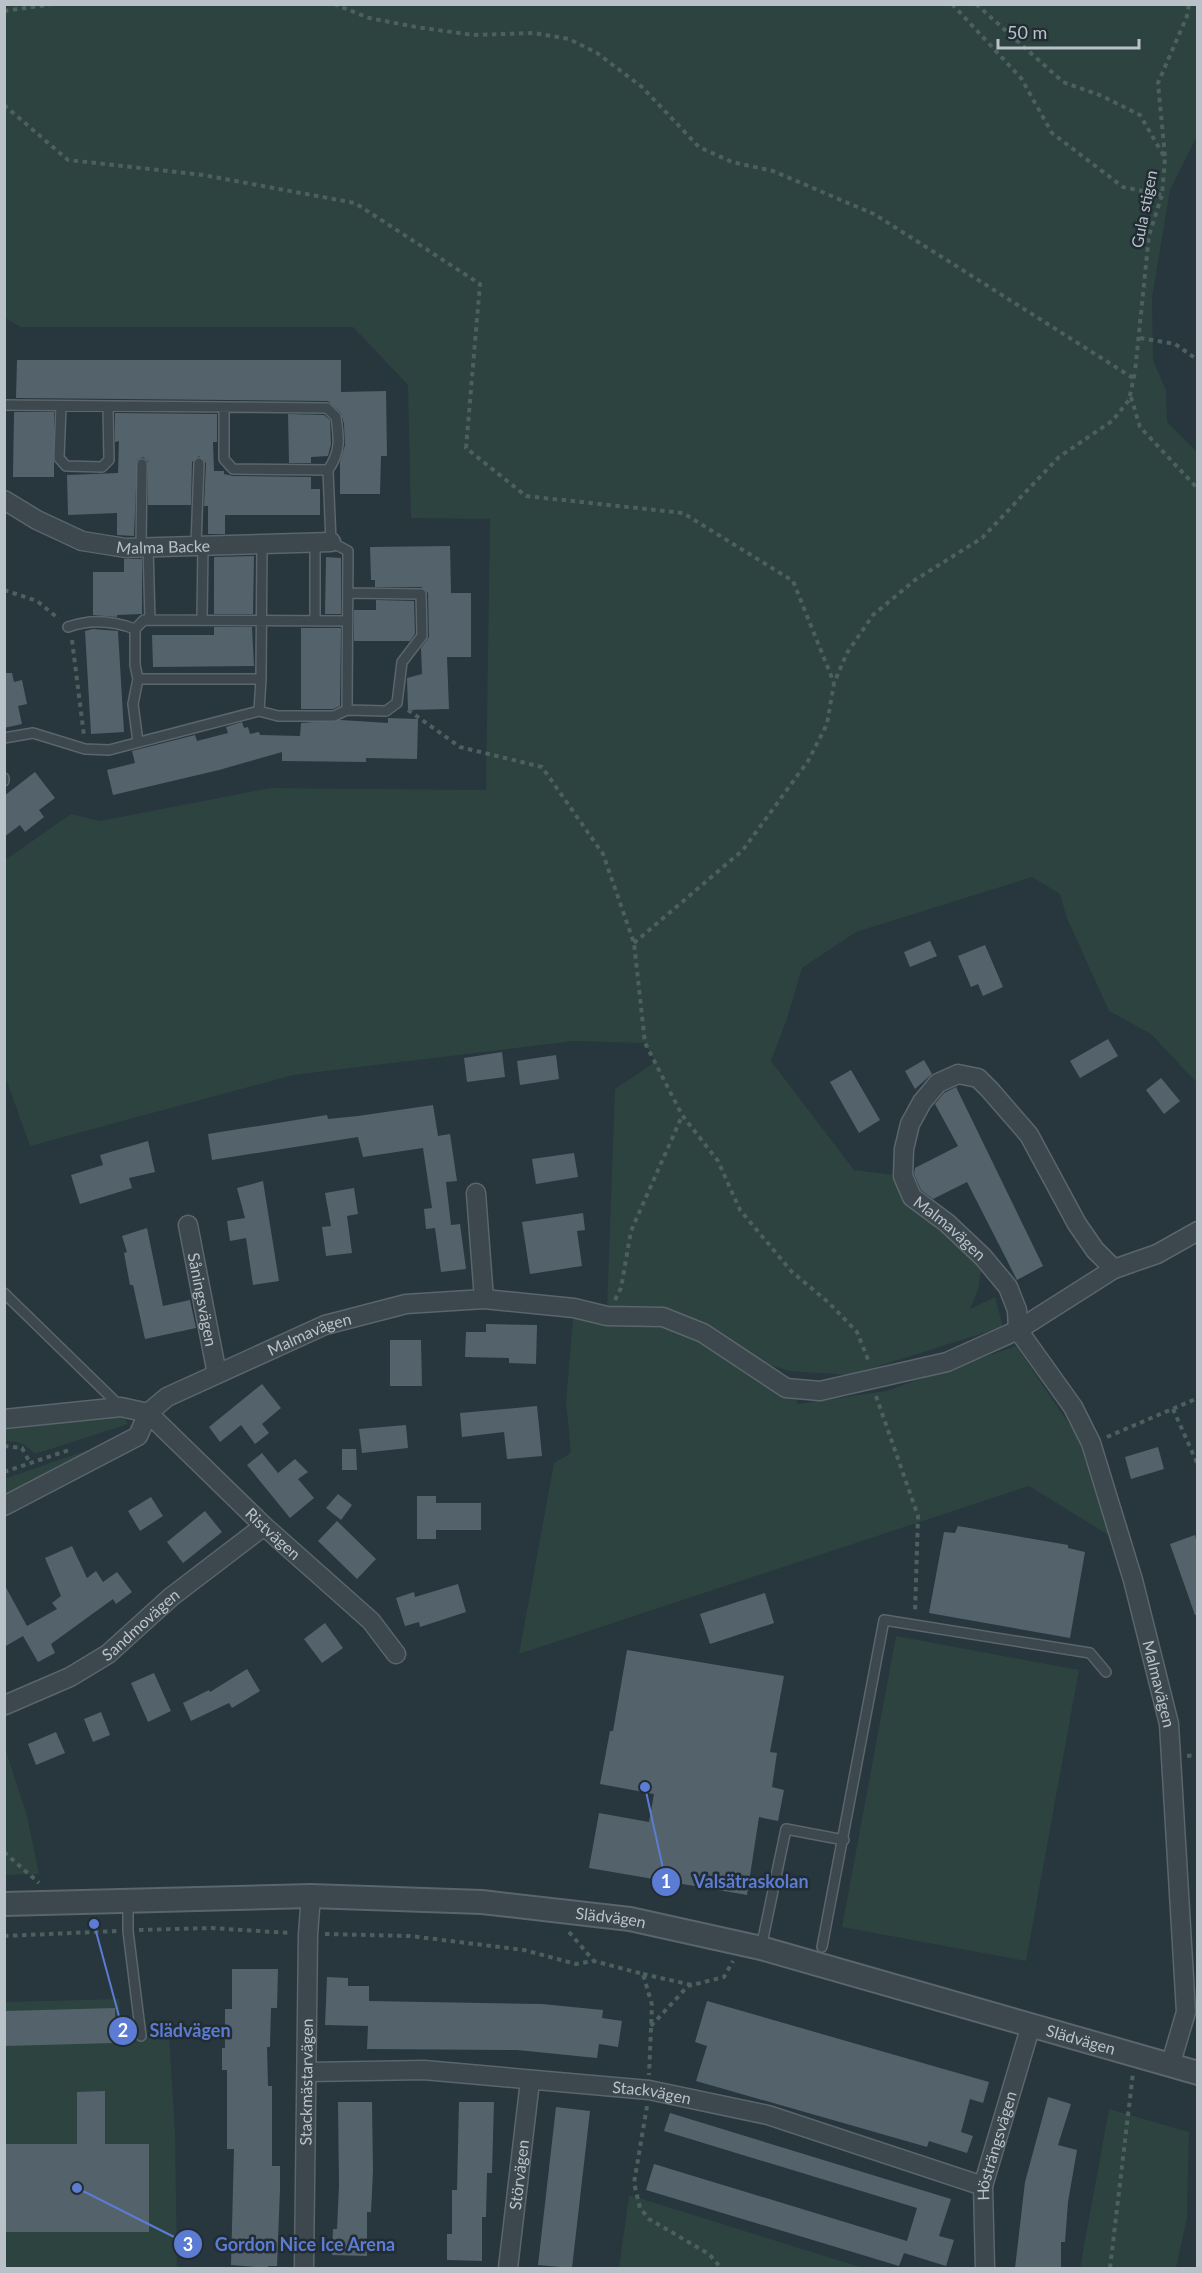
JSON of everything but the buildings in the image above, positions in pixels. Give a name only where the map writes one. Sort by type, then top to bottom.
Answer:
[{"type":"street","name":"Malma Backe","points":[[4,500],[37,520],[82,542],[145,547],[323,542]]},
{"type":"street","name":"Malmavägen","points":[[1114,1269],[1095,1250],[1077,1224],[1029,1135],[990,1090],[978,1078],[958,1074],[938,1083],[922,1102],[910,1124],[904,1149],[903,1176],[912,1197],[947,1223],[983,1257],[1008,1287],[1017,1310],[1018,1330],[1072,1407],[1091,1443],[1133,1580],[1169,1724],[1186,2012],[1170,2066]]},
{"type":"street","points":[[476,1193],[484,1299]]},
{"type":"street","name":"Såningsvägen","points":[[188,1225],[217,1374]]},
{"type":"street","name":"Malmavägen","points":[[4,1506],[138,1436],[148,1413],[167,1397],[325,1325],[406,1304],[484,1299],[574,1308],[607,1316],[663,1317],[703,1333],[786,1388],[820,1391],[947,1362],[1018,1330],[1114,1269],[1157,1254],[1197,1231]]},
{"type":"street","points":[[4,1419],[122,1407],[148,1413]]},
{"type":"street","name":"Ristvägen","points":[[148,1413],[264,1526],[371,1621],[396,1654]]},
{"type":"street","name":"Sandmovägen","points":[[5,1706],[70,1677],[108,1654],[171,1597],[264,1526]]},
{"type":"street","name":"Slädvägen","points":[[4,1905],[311,1896],[494,1903],[630,1919],[761,1948],[1197,2073]]},
{"type":"street","name":"Stackmästarvägen","points":[[304,2268],[308,1934],[311,1896]]},
{"type":"street","name":"Hösträngsvägen","points":[[985,2268],[983,2186],[1031,2025]]},
{"type":"street","name":"Stackvägen","points":[[308,2072],[424,2070],[649,2090],[768,2115],[983,2186]]},
{"type":"street","name":"Störvägen","points":[[508,2268],[530,2081]]},
{"type":"lane","points":[[4,405],[327,408],[336,417],[339,443],[336,459],[328,470],[315,621]]},
{"type":"lane","points":[[61,406],[59,458],[66,466],[102,467],[109,460],[108,407]]},
{"type":"lane","points":[[224,408],[224,459],[233,469],[328,470]]},
{"type":"lane","points":[[199,463],[202,620]]},
{"type":"lane","points":[[142,464],[150,620]]},
{"type":"lane","points":[[323,542],[348,551],[347,710]]},
{"type":"lane","points":[[259,711],[262,544]]},
{"type":"lane","points":[[4,738],[33,733],[85,749],[109,750],[259,711],[278,716],[333,716],[347,710],[386,711],[397,703],[402,662],[422,636],[421,594],[348,593]]},
{"type":"lane","points":[[138,742],[133,704],[138,679],[135,629],[144,620],[348,621]]},
{"type":"lane","points":[[68,627],[78,623],[116,622],[135,629]]},
{"type":"lane","points":[[138,679],[261,679]]},
{"type":"lane","points":[[4,1293],[9,1304],[122,1407]]},
{"type":"lane","points":[[822,1947],[884,1620],[1090,1653],[1106,1672]]},
{"type":"lane","points":[[761,1948],[786,1829],[844,1840]]},
{"type":"lane","points":[[128,1902],[128,1931],[141,2036]]},
{"type":"path","points":[[4,11],[53,4]]},
{"type":"path","points":[[334,4],[369,18],[416,27],[473,35],[534,33],[569,39],[597,53],[642,87],[699,147],[732,162],[773,171],[874,214],[1133,378]]},
{"type":"path","points":[[952,4],[1021,78],[1052,133],[1123,187],[1162,195]]},
{"type":"path","name":"Gula stigen","points":[[976,4],[1063,82],[1102,96],[1140,115],[1165,158],[1162,195],[1149,235],[1140,338],[1130,400],[1140,427],[1197,489]]},
{"type":"path","points":[[1165,158],[1158,83],[1187,16],[1189,4]]},
{"type":"path","points":[[4,105],[68,160],[203,175],[355,203],[480,284],[466,448],[526,496],[683,513],[793,582],[834,683]]},
{"type":"path","points":[[1140,338],[1175,344],[1197,360]]},
{"type":"path","points":[[634,943],[743,850],[808,761],[827,724],[834,683],[847,653],[873,615],[915,580],[982,538],[1059,457],[1112,421],[1129,400],[1135,372]]},
{"type":"path","points":[[4,590],[37,601],[68,627],[75,650],[85,749]]},
{"type":"path","points":[[397,703],[460,747],[542,767],[603,854],[634,943],[645,1043],[682,1115],[718,1161],[740,1210],[792,1272],[828,1302],[857,1332],[869,1359],[870,1381],[918,1516],[915,1625]]},
{"type":"path","points":[[607,1316],[621,1288],[631,1231],[682,1115]]},
{"type":"path","points":[[1091,1443],[1197,1398]]},
{"type":"path","points":[[1173,1409],[1197,1465]]},
{"type":"path","points":[[4,1446],[22,1448],[30,1463]]},
{"type":"path","points":[[4,1852],[40,1883]]},
{"type":"path","points":[[4,1936],[211,1928],[308,1934],[410,1936],[524,1950],[576,1964],[594,1961],[692,1985]]},
{"type":"path","points":[[651,2027],[688,1986],[724,1977],[734,1958],[737,1943]]},
{"type":"path","points":[[642,1974],[652,2005],[649,2090],[634,2183],[639,2208],[658,2225],[709,2254],[721,2268]]},
{"type":"path","points":[[1110,2268],[1130,2089],[1137,2056]]},
{"type":"green space","points":[[4,5],[1197,5],[1197,136],[1170,190],[1152,298],[1153,360],[1166,390],[1167,422],[1197,452],[1197,1083],[1151,1034],[1109,1011],[1066,916],[1060,894],[1032,877],[856,932],[802,968],[787,1019],[771,1061],[854,1170],[903,1176],[983,1257],[978,1290],[970,1309],[995,1297],[1003,1327],[850,1375],[790,1371],[744,1358],[792,1389],[798,1404],[886,1391],[1016,1346],[1078,1437],[1110,1536],[1029,1486],[519,1654],[554,1463],[571,1453],[566,1402],[574,1308],[607,1308],[615,1089],[655,1062],[645,1043],[573,1041],[293,1075],[30,1146],[5,1076],[5,860],[71,814],[100,821],[270,788],[486,790],[490,519],[411,518],[408,385],[353,327],[21,327],[5,318]]},
{"type":"green space","points":[[116,1416],[124,1418],[128,1424],[35,1454],[22,1444],[5,1442],[4,1430]]},
{"type":"green space","points":[[120,1439],[5,1497],[4,1479]]},
{"type":"green space","points":[[896,1636],[1079,1670],[1026,1961],[842,1927]]},
{"type":"green space","points":[[4,1745],[27,1816],[39,1874],[5,1875]]},
{"type":"green space","points":[[119,1999],[121,2037],[169,2035],[175,2130],[177,2268],[5,2268],[5,2002]]},
{"type":"green space","points":[[1109,2109],[1189,2132],[1187,2218],[1176,2268],[1080,2268]]},
{"type":"green space","points":[[629,2195],[863,2268],[619,2268]]},
{"type":"place","name":"Valsätraskolan","points":[[645,1787]]},
{"type":"place","name":"Slädvägen","points":[[94,1924]]},
{"type":"place","name":"Gordon Nice Ice Arena","points":[[77,2188]]}]
